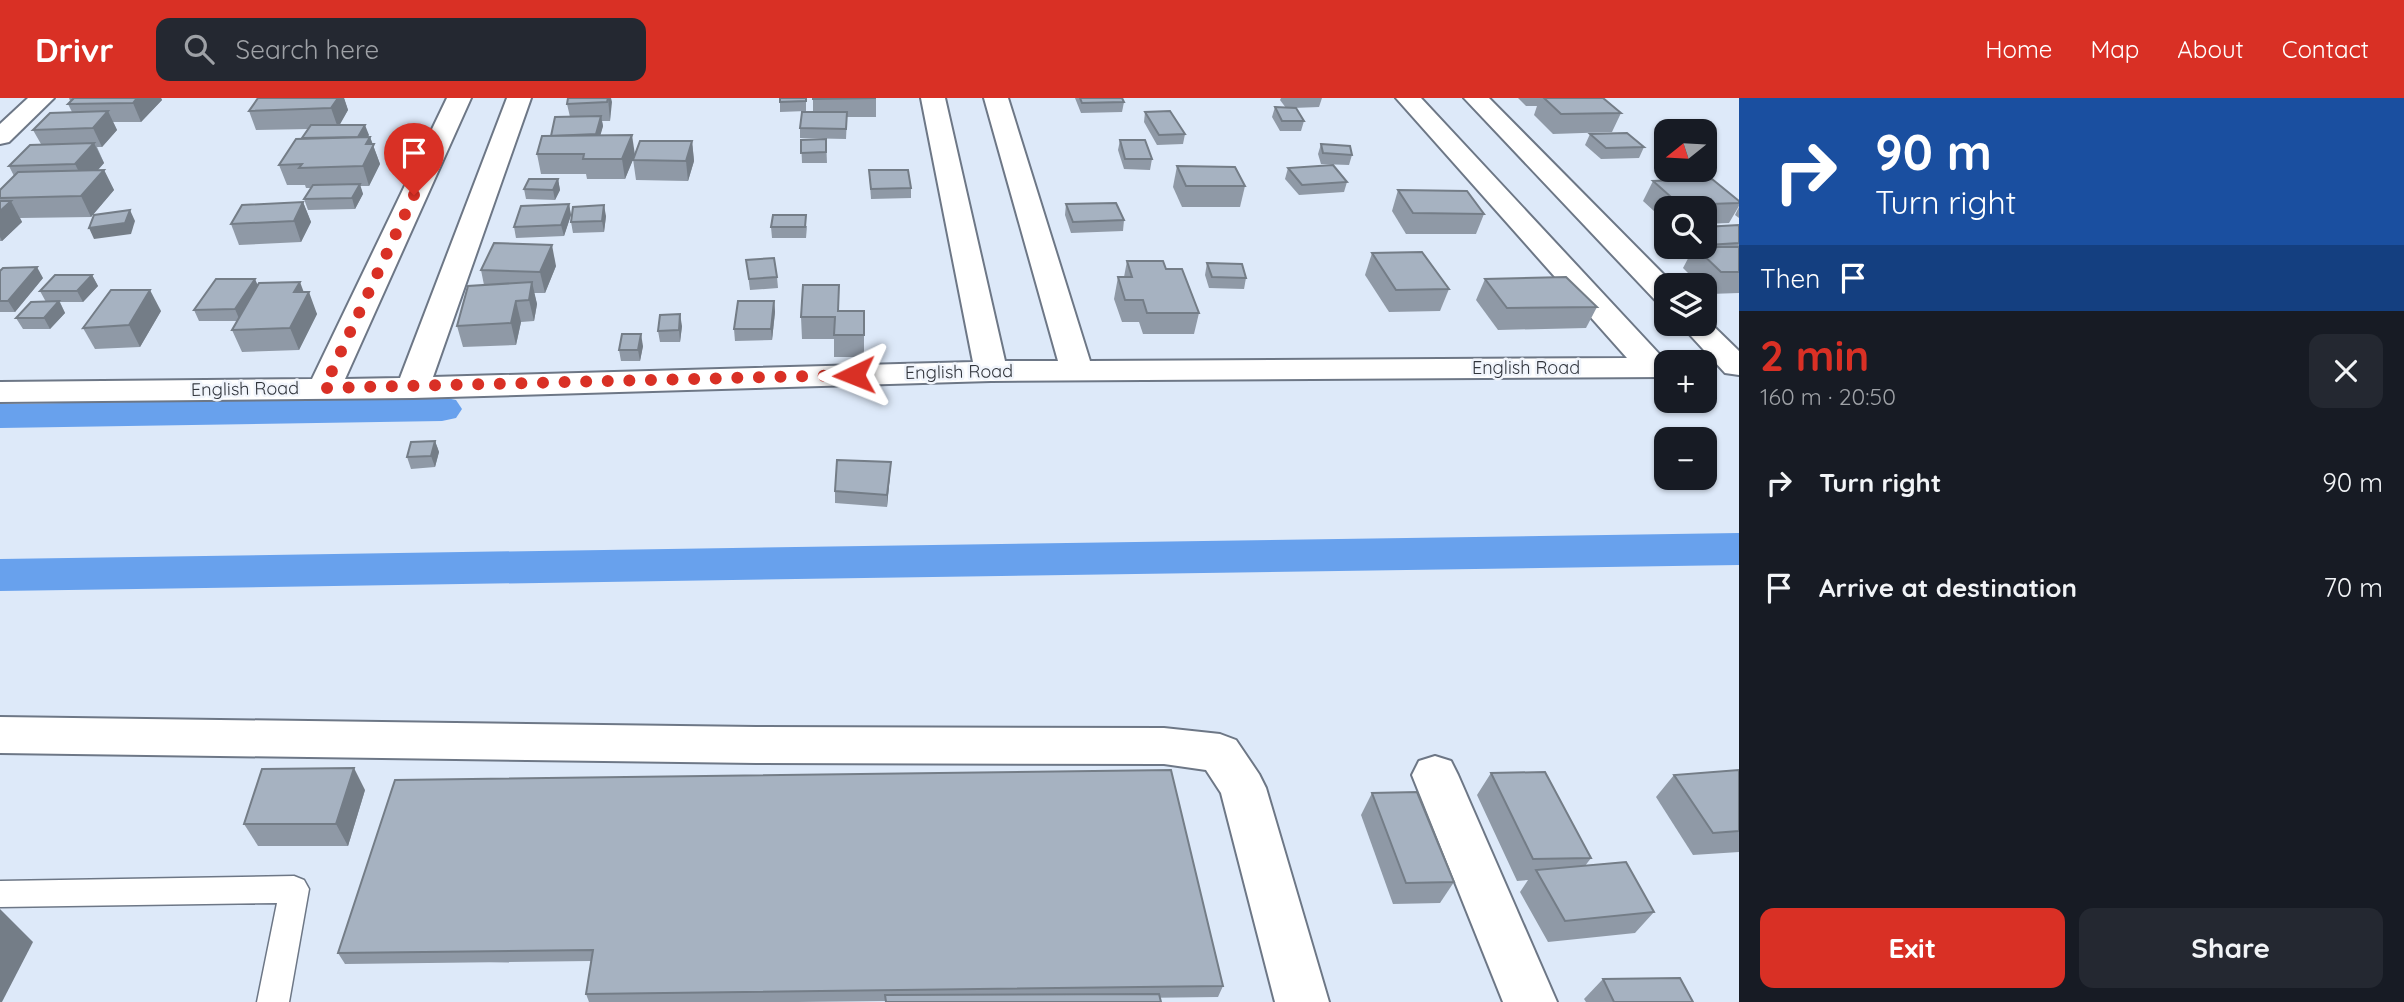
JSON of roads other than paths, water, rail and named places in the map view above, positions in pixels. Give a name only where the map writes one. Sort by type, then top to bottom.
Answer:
[{"type":"street","points":[[0,137],[42,98]]},
{"type":"street","points":[[324,388],[459,98]]},
{"type":"street","points":[[413,388],[519,98]]},
{"type":"street","points":[[933,98],[991,371]]},
{"type":"street","points":[[996,98],[1077,371]]},
{"type":"street","points":[[1408,98],[1654,361]]},
{"type":"street","points":[[1476,98],[1654,282]]},
{"type":"street","points":[[1704,336],[1726,366]]},
{"type":"street","name":"English Road","points":[[0,392],[413,388],[991,371],[1654,367]]},
{"type":"street","points":[[0,734],[756,745],[1164,746],[1220,753],[1244,788],[1302,1002]]},
{"type":"street","points":[[1435,775],[1530,1002]]},
{"type":"lane","points":[[0,894],[294,889],[273,1002]]},
{"type":"waterway","points":[[0,416],[442,409]]},
{"type":"waterway","points":[[0,575],[1739,549]]}]
